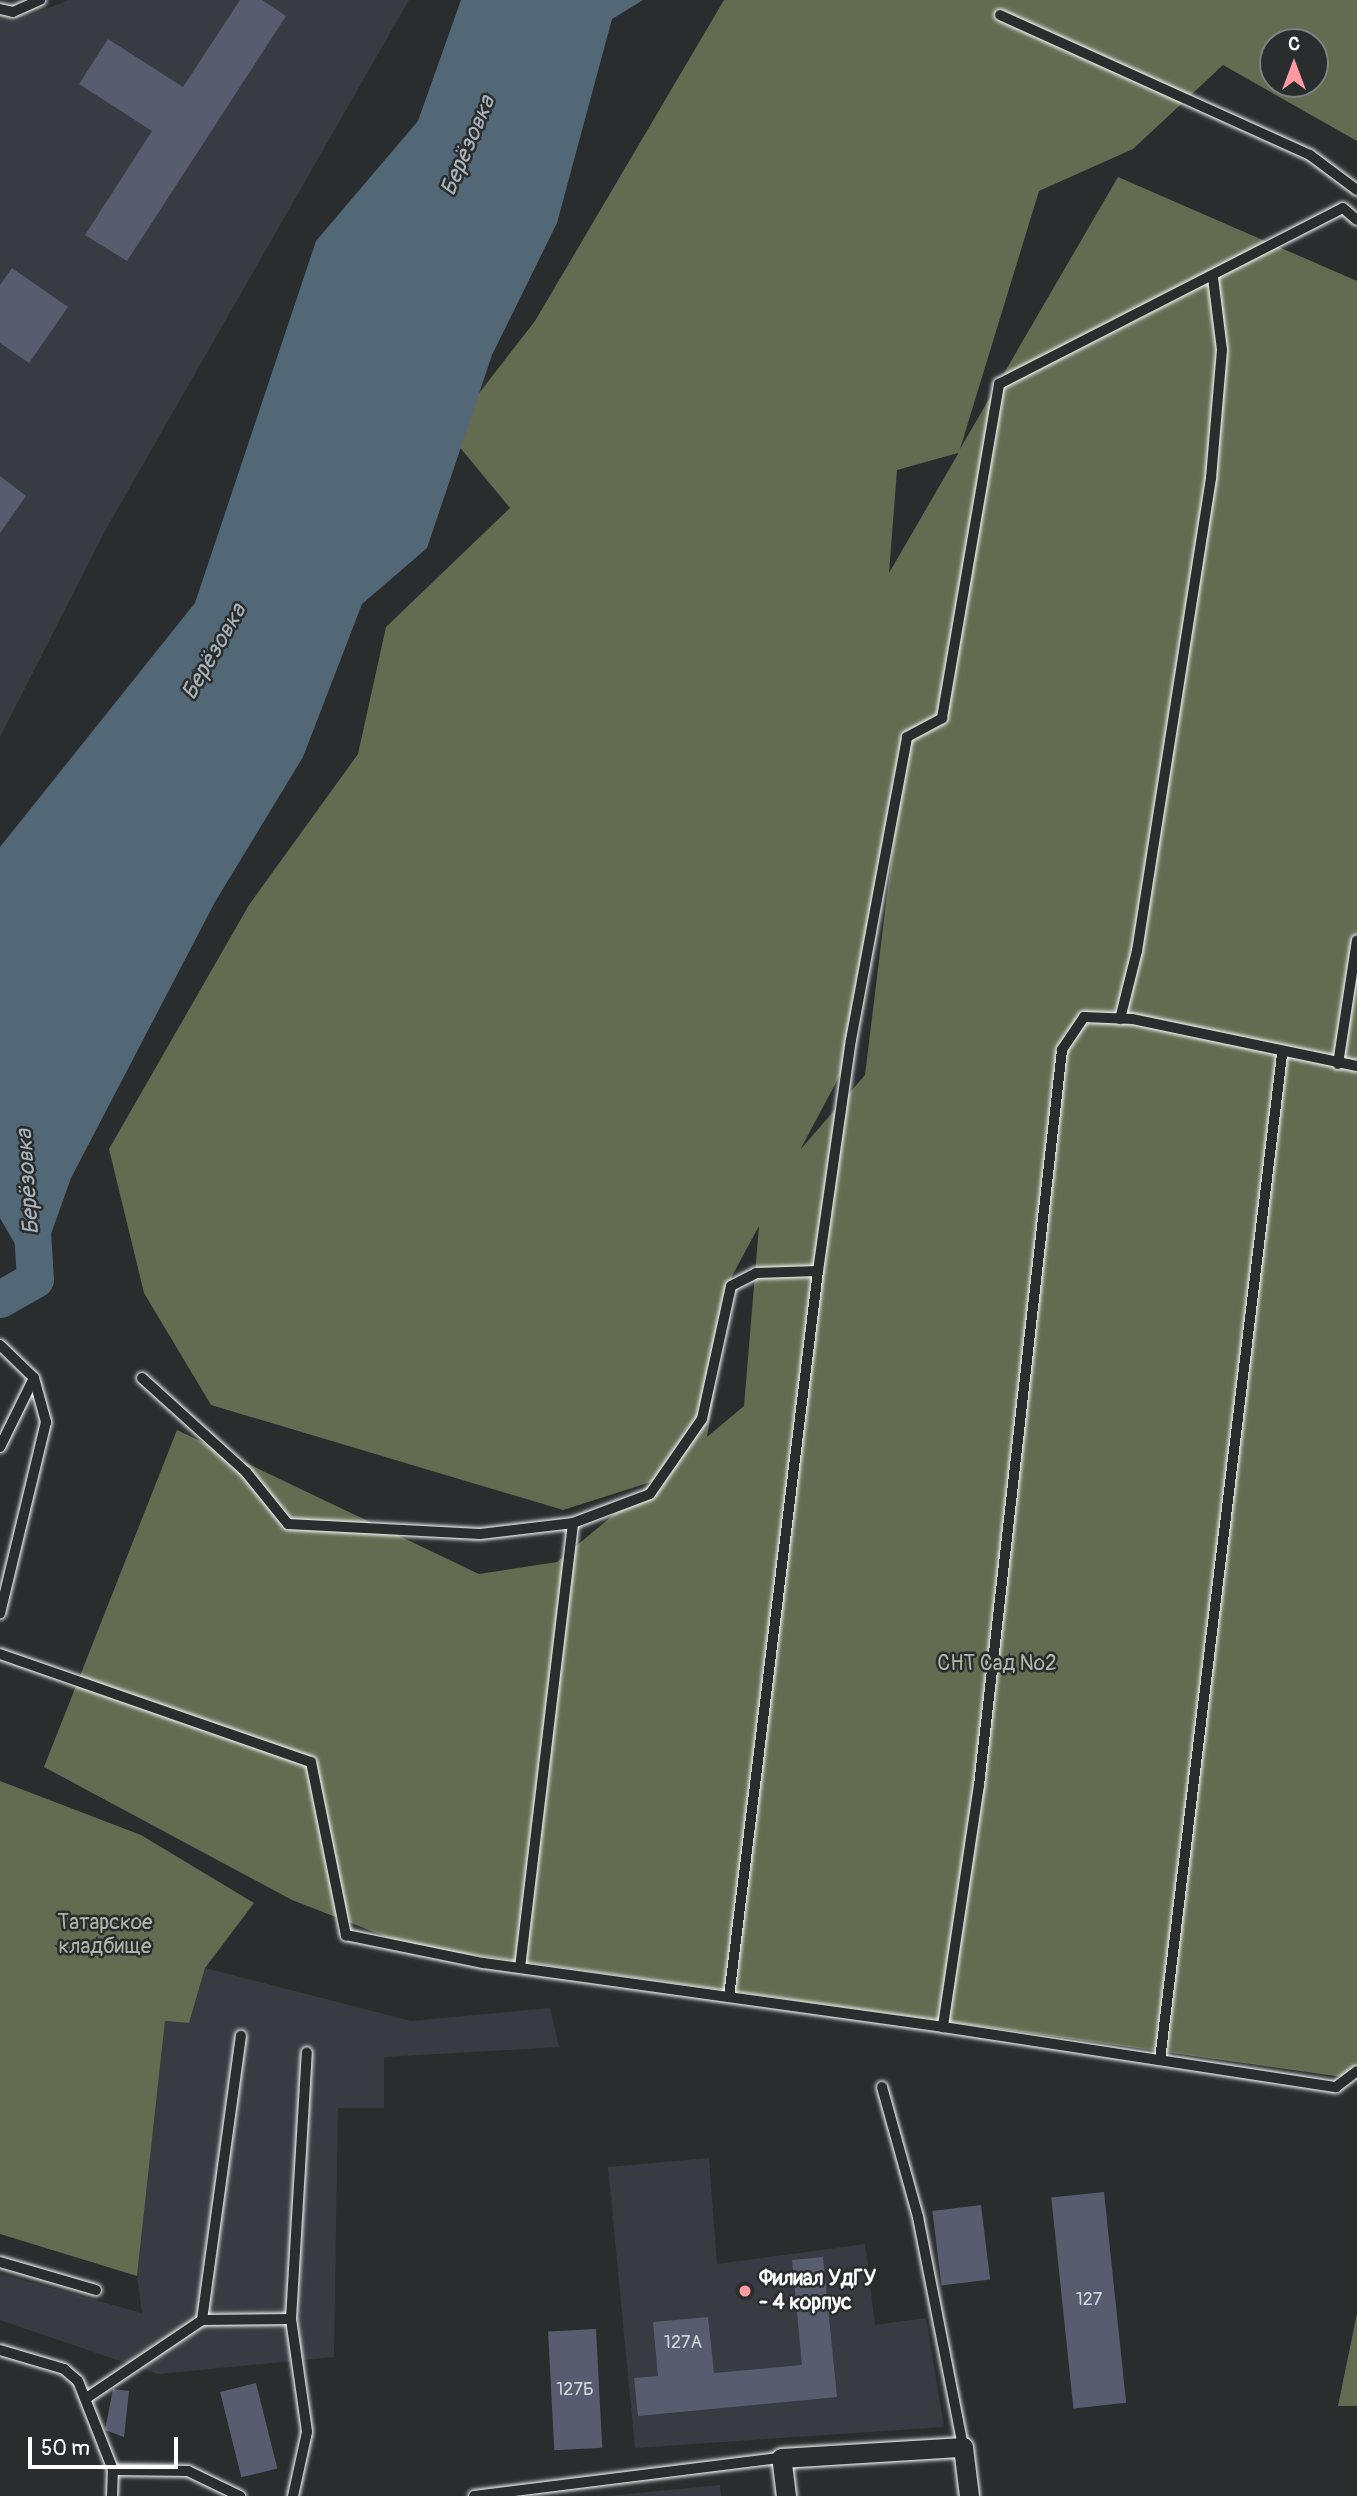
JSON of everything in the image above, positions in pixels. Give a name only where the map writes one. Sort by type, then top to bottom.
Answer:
[{"type":"street","points":[[786,2496],[781,2458],[963,2446],[969,2496]]},
{"type":"lane","points":[[0,9],[13,12],[40,0]]},
{"type":"lane","points":[[1000,15],[1310,155],[1357,190]]},
{"type":"lane","points":[[729,1997],[818,1271],[851,1040],[907,737],[942,718],[999,384],[1213,278],[1343,208],[1357,220]]},
{"type":"lane","points":[[1120,1019],[1137,951],[1211,478],[1222,350],[1213,278]]},
{"type":"lane","points":[[1338,1063],[1357,940]]},
{"type":"lane","points":[[943,2027],[979,1785],[1062,1050],[1084,1017],[1120,1019],[1282,1055],[1357,1066]]},
{"type":"lane","points":[[1160,2060],[1282,1055]]},
{"type":"lane","points":[[142,1378],[246,1472],[288,1524],[480,1534],[573,1523],[650,1494],[702,1419],[731,1286],[756,1273],[818,1271]]},
{"type":"lane","points":[[0,1345],[34,1378],[46,1422],[0,1614]]},
{"type":"lane","points":[[0,1447],[34,1378]]},
{"type":"lane","points":[[520,1968],[573,1523]]},
{"type":"lane","points":[[0,1654],[311,1762],[346,1935],[385,1947],[943,2027],[1336,2087],[1357,2071]]},
{"type":"lane","points":[[202,2320],[241,2036]]},
{"type":"lane","points":[[293,2496],[307,2432],[291,2319],[307,2052]]},
{"type":"lane","points":[[882,2087],[918,2217],[963,2446]]},
{"type":"lane","points":[[0,2262],[96,2290]]},
{"type":"lane","points":[[88,2397],[202,2320],[291,2319]]},
{"type":"lane","points":[[0,2350],[64,2369],[88,2397],[113,2470],[113,2496]]},
{"type":"lane","points":[[474,2496],[781,2458]]},
{"type":"lane","points":[[113,2470],[188,2471],[240,2496]]},
{"type":"shaded area","points":[[69,0],[409,0],[106,529],[0,737],[0,19],[16,21]]},
{"type":"shaded area","points":[[205,1968],[411,2021],[550,2008],[559,2047],[384,2057],[384,2108],[338,2108],[334,2357],[158,2374],[0,2320],[0,2274],[142,2313],[137,2276],[165,2021],[189,2023]]},
{"type":"shaded area","name":"Филиал УдГУ - 4 корпус","points":[[709,2158],[717,2264],[865,2244],[875,2325],[926,2318],[944,2427],[635,2448],[608,2167]]},
{"type":"shaded area","points":[[720,2485],[721,2496],[607,2496]]},
{"type":"green space","name":"СНТ Сад №2","points":[[724,0],[1357,0],[1357,141],[1281,98],[1329,98],[1329,28],[1259,28],[1259,85],[1223,65],[1133,149],[1039,191],[960,449],[1118,177],[1357,281],[1357,2079],[410,1946],[292,1900],[44,1767],[177,1430],[479,1574],[557,1562],[654,1481],[563,1510],[211,1405],[144,1293],[109,1149],[249,905],[358,754],[386,627],[510,508],[448,433],[535,321]],"holes":[[[958,453],[889,573],[897,470]],[[895,830],[865,1075],[800,1150],[847,1062]],[[759,1226],[744,1406],[707,1437],[732,1276]]]},
{"type":"green space","name":"Татарское кладбище","points":[[0,1781],[141,1835],[254,1903],[205,1968],[189,2023],[165,2021],[137,2276],[0,2234]]},
{"type":"green space","points":[[1357,2313],[1357,2406],[1338,2406]]},
{"type":"water","points":[[461,0],[643,0],[612,19],[557,223],[492,355],[427,548],[362,604],[303,757],[215,902],[71,1178],[35,1279],[0,1218],[0,847],[195,603],[316,241],[418,121]]},
{"type":"building","points":[[240,0],[262,0],[286,16],[127,261],[85,235],[152,131],[79,84],[108,39],[183,87]]},
{"type":"building","points":[[12,268],[68,307],[29,363],[0,343],[0,285]]},
{"type":"building","points":[[0,476],[26,496],[0,533]]},
{"type":"building","points":[[1104,2192],[1126,2403],[1073,2408],[1051,2198]]},
{"type":"building","points":[[981,2205],[990,2279],[942,2285],[932,2211]]},
{"type":"building","points":[[823,2257],[837,2397],[638,2416],[634,2378],[658,2376],[653,2322],[708,2317],[714,2373],[802,2365],[792,2260]]},
{"type":"building","points":[[596,2329],[602,2448],[554,2450],[548,2332]]},
{"type":"building","points":[[256,2383],[277,2468],[241,2477],[220,2392]]},
{"type":"building","points":[[113,2389],[129,2391],[124,2437],[105,2430]]},
{"type":"waterway","name":"Берёзовка","points":[[0,1299],[35,1279],[32,1231]]},
{"type":"place","name":"Филиал УдГУ - 4 корпус","points":[[745,2291]]}]
